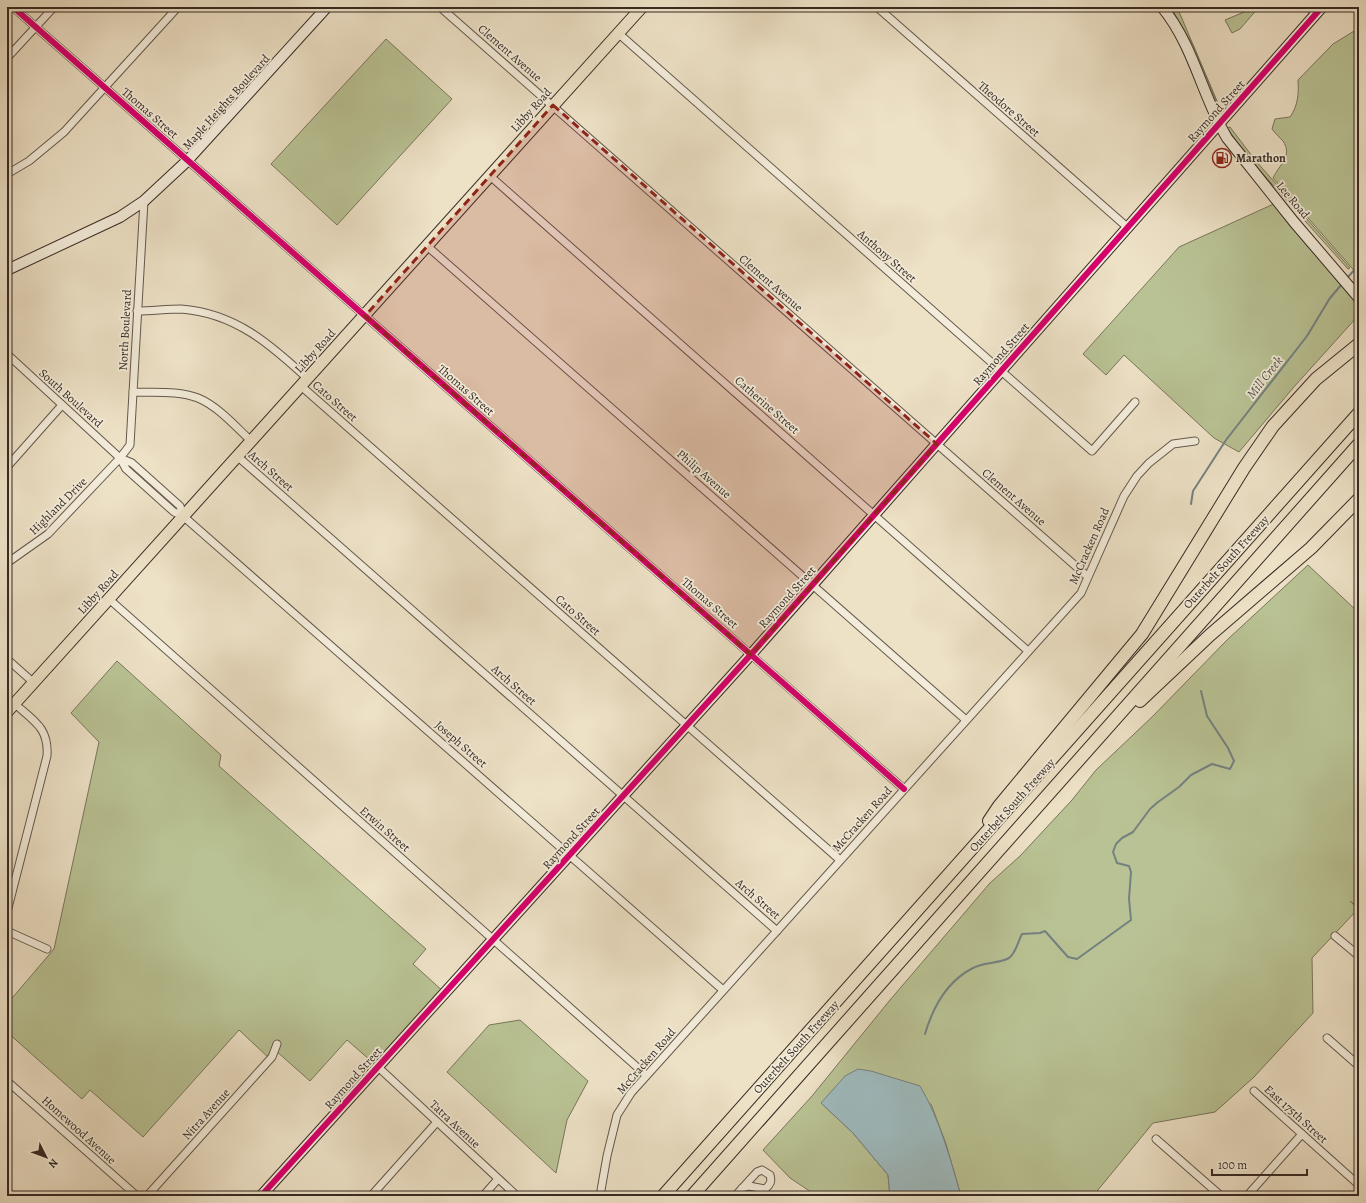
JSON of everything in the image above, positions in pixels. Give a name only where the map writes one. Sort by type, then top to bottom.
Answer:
[{"type":"highway","points":[[968,854],[999,806],[1142,634],[1266,436],[1307,389],[1359,344]]},
{"type":"highway","name":"Outerbelt South Freeway","points":[[663,1196],[1359,412]]},
{"type":"highway","name":"Outerbelt South Freeway","points":[[692,1196],[1359,444]]},
{"type":"highway","points":[[1110,726],[1155,688],[1206,639],[1311,548],[1359,499]]},
{"type":"main road","name":"Libby Road","points":[[7,712],[237,456],[305,383],[642,7]]},
{"type":"street","name":"Thomas Street","points":[[13,7],[103,88],[365,316],[904,790]]},
{"type":"street","points":[[7,58],[54,7]]},
{"type":"street","points":[[7,174],[29,161],[52,142],[178,7]]},
{"type":"street","name":"Maple Heights Boulevard","points":[[7,270],[120,217],[144,201],[187,161],[327,7]]},
{"type":"street","name":"Clement Avenue","points":[[440,7],[1087,576]]},
{"type":"street","name":"Theodore Street","points":[[877,7],[1127,227]]},
{"type":"street","name":"Lee Road","points":[[1162,7],[1187,46],[1219,124],[1238,154],[1359,298]]},
{"type":"street","name":"Raymond Street","points":[[261,1196],[751,655],[1219,124],[1316,9]]},
{"type":"street","name":"Anthony Street","points":[[618,33],[1092,451],[1135,402]]},
{"type":"street","name":"Catherine Street","points":[[490,176],[875,514],[1028,651]]},
{"type":"street","name":"North Boulevard","points":[[120,458],[130,445],[144,201]]},
{"type":"street","name":"Philip Avenue","points":[[427,246],[966,720]]},
{"type":"street","name":"Cato Street","points":[[137,311],[180,310],[207,313],[252,332],[271,345],[305,383],[840,860]]},
{"type":"street","name":"South Boulevard","points":[[8,357],[120,458],[132,463],[180,506],[183,516]]},
{"type":"street","name":"Arch Street","points":[[133,392],[177,394],[196,398],[222,414],[251,441]]},
{"type":"street","points":[[7,467],[62,405]]},
{"type":"street","name":"McCracken Road","points":[[600,1196],[607,1156],[618,1115],[631,1093],[1081,593],[1087,576],[1124,496],[1137,476],[1149,463],[1173,444],[1195,441]]},
{"type":"street","name":"Arch Street","points":[[237,456],[777,931]]},
{"type":"street","name":"Highland Drive","points":[[7,563],[48,534],[120,458]]},
{"type":"street","name":"Joseph Street","points":[[183,516],[723,990]]},
{"type":"street","name":"Erwin Street","points":[[109,599],[646,1076]]},
{"type":"street","points":[[7,659],[34,683]]},
{"type":"street","points":[[7,912],[47,756],[48,742],[43,731],[15,704]]},
{"type":"street","points":[[7,931],[47,949]]},
{"type":"street","points":[[1336,936],[1359,956]]},
{"type":"street","points":[[1326,1038],[1359,1066]]},
{"type":"street","name":"Nitra Avenue","points":[[147,1196],[272,1057],[277,1044]]},
{"type":"street","name":"Tatra Avenue","points":[[378,1067],[517,1196]]},
{"type":"street","name":"Homewood Avenue","points":[[7,1081],[137,1196]]},
{"type":"street","name":"East 175th Street","points":[[1254,1091],[1359,1185]]},
{"type":"street","points":[[371,1196],[437,1122]]},
{"type":"street","points":[[1247,1196],[1302,1134]]},
{"type":"street","points":[[1156,1139],[1221,1196]]},
{"type":"street","points":[[482,1196],[498,1179]]},
{"type":"street","points":[[735,1196],[742,1188]]},
{"type":"highlighted area","points":[[553,105],[937,444],[751,655],[365,316]]},
{"type":"green space","points":[[1177,7],[1220,108],[1194,47],[1173,11]]},
{"type":"green space","points":[[1259,7],[1240,29],[1232,33],[1225,20]]},
{"type":"green space","points":[[1359,28],[1359,276],[1273,178],[1286,156],[1286,146],[1272,129],[1275,119],[1290,117],[1293,113],[1297,99],[1298,80],[1333,44]]},
{"type":"green space","points":[[386,39],[452,99],[337,225],[271,164]]},
{"type":"green space","points":[[1230,127],[1252,156],[1248,158],[1227,128]]},
{"type":"green space","points":[[1255,160],[1350,268],[1348,269],[1254,164]]},
{"type":"green space","points":[[1278,202],[1359,298],[1359,319],[1357,317],[1293,388],[1239,452],[1214,438],[1124,355],[1106,375],[1083,354],[1179,247]]},
{"type":"green space","points":[[1308,565],[1359,613],[1359,908],[1350,901],[1358,909],[1312,958],[1313,1013],[1254,1077],[1215,1112],[1153,1123],[1093,1196],[961,1196],[946,1144],[931,1104],[821,1103],[853,1133],[888,1175],[890,1196],[817,1196],[790,1178],[763,1150],[812,1096],[890,1000],[990,883],[1020,856],[1072,800],[1096,770],[1152,717],[1227,640]]},
{"type":"green space","points":[[117,661],[221,755],[219,766],[426,949],[413,964],[445,993],[378,1067],[347,1040],[310,1081],[275,1050],[270,1059],[239,1030],[143,1137],[90,1090],[82,1099],[7,1032],[7,1004],[54,949],[99,742],[71,713]]},
{"type":"green space","points":[[520,1020],[588,1081],[567,1120],[556,1173],[447,1072],[489,1025]]},
{"type":"water","points":[[858,1069],[871,1071],[920,1086],[939,1126],[961,1196],[890,1196],[888,1175],[853,1133],[821,1103],[845,1076]]},
{"type":"waterway","name":"Mill Creek","points":[[1346,279],[1359,265]]},
{"type":"waterway","name":"Mill Creek","points":[[1191,504],[1193,491],[1226,440],[1307,336],[1330,298],[1342,284]]},
{"type":"waterway","points":[[925,1034],[932,1014],[948,987],[964,973],[977,966],[1009,958],[1015,950],[1022,934],[1040,933],[1045,931],[1068,957],[1077,959],[1131,920],[1129,899],[1131,872],[1129,866],[1117,863],[1113,852],[1116,844],[1122,838],[1133,832],[1150,809],[1179,787],[1191,775],[1212,764],[1230,769],[1234,761],[1228,748],[1207,716],[1201,691]]},
{"type":"cycle path","points":[[13,7],[904,789]]},
{"type":"cycle path","points":[[261,1196],[755,650],[1322,7]]},
{"type":"place","name":"Marathon","points":[[1222,158]]}]
